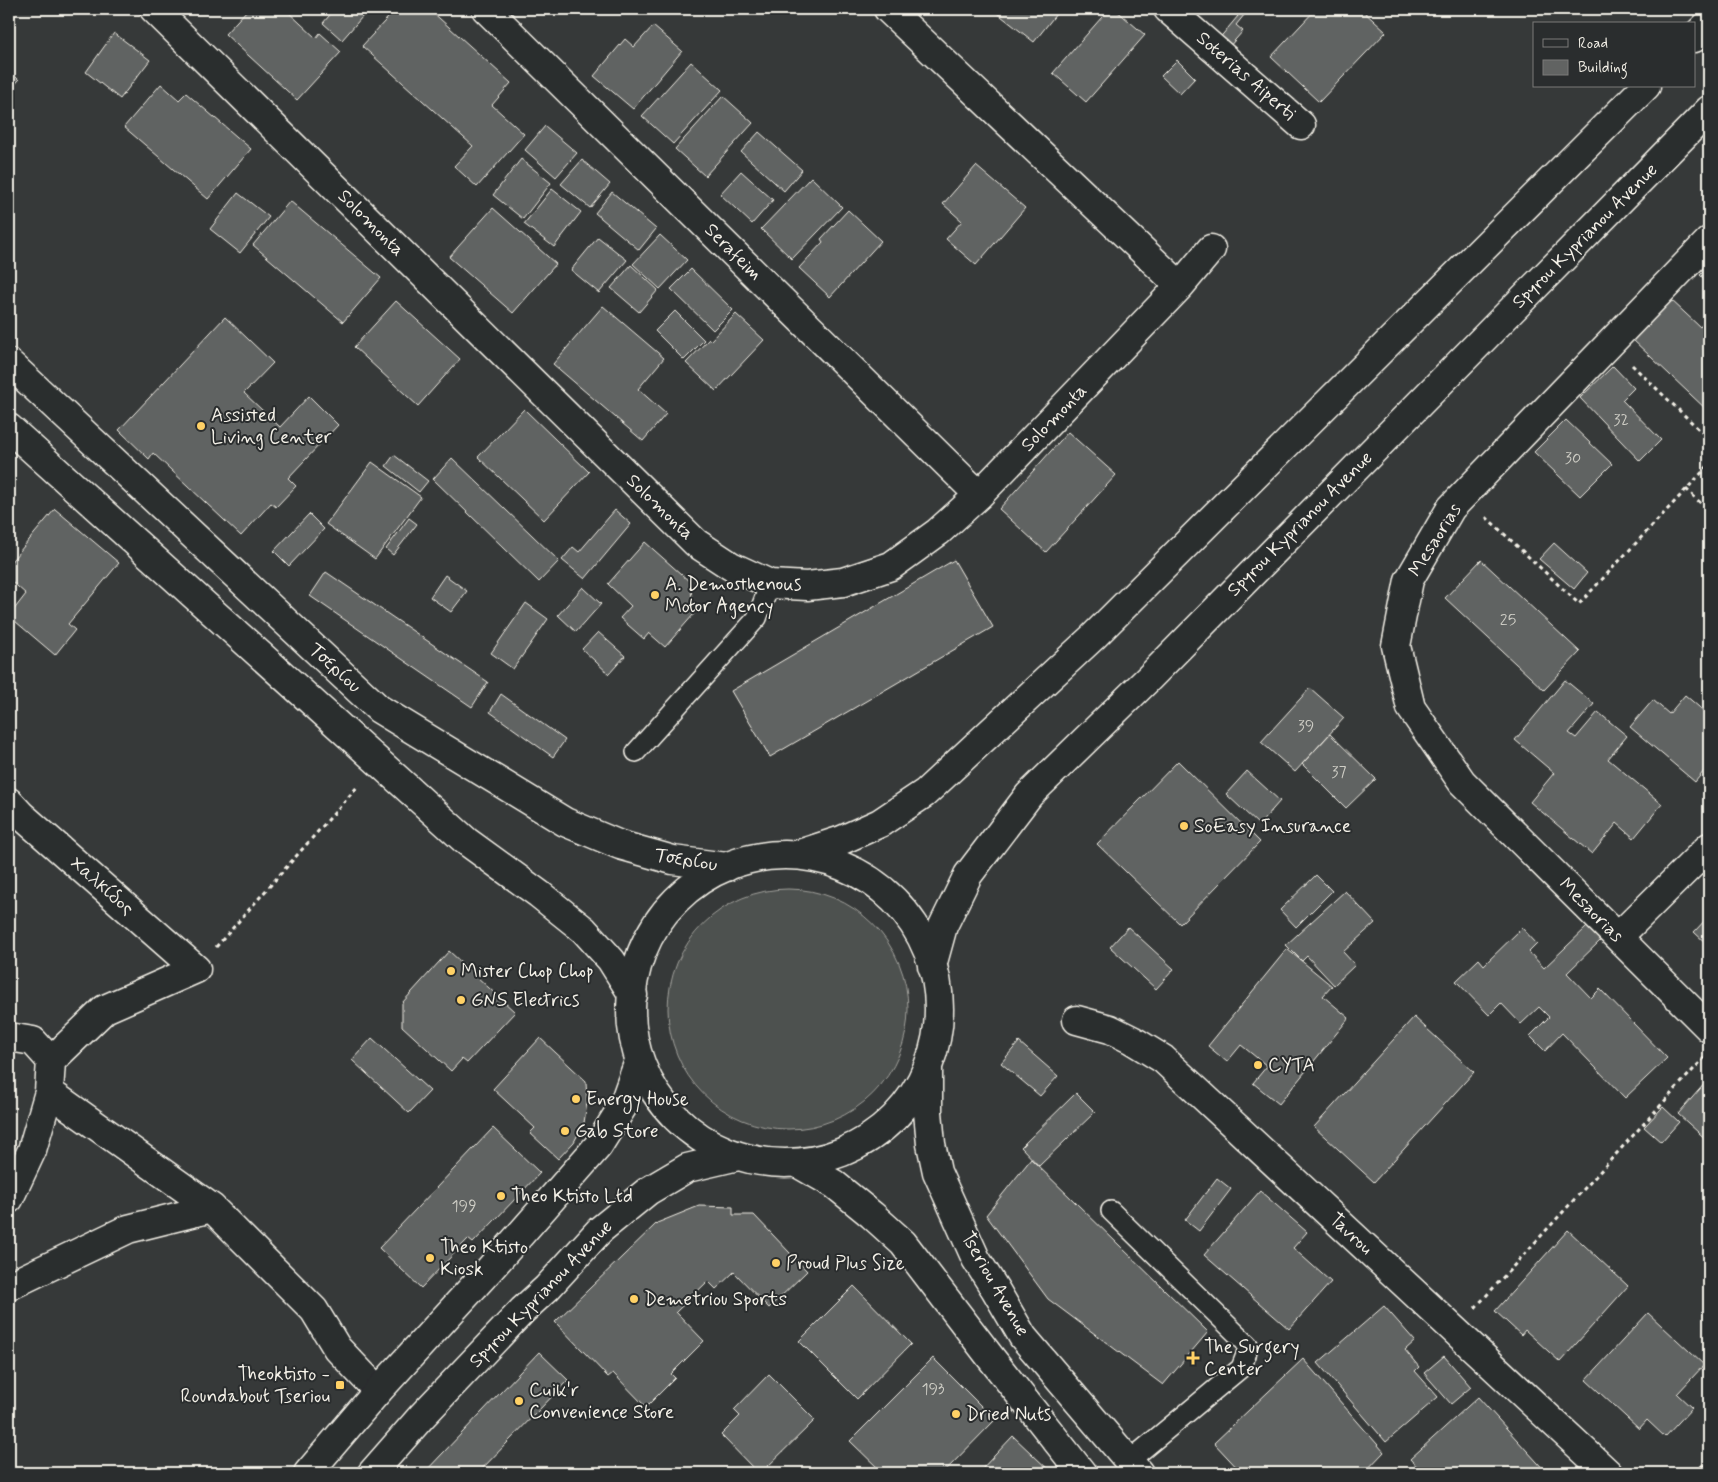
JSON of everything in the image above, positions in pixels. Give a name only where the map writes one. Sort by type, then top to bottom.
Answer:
[{"type":"main road","name":"Solomonta","points":[[154,9],[696,543],[731,566],[770,584],[807,586],[843,582],[891,566],[938,532],[979,495],[1180,286],[1210,249]]},
{"type":"main road","name":"Serafeim","points":[[486,9],[979,495]]},
{"type":"main road","points":[[888,9],[1180,286]]},
{"type":"main road","name":"Soterias Aiperti","points":[[1168,9],[1301,124]]},
{"type":"main road","points":[[1696,36],[1709,24]]},
{"type":"main road","points":[[796,855],[846,866],[888,894],[920,934],[937,982],[937,1033],[922,1082],[891,1122],[848,1151],[799,1164],[748,1160],[738,1156],[701,1140],[663,1106],[639,1061],[630,1011],[638,961],[662,915],[699,881],[727,867],[745,860],[796,855],[842,840],[880,824],[925,793],[1093,637],[1644,88]]},
{"type":"main road","name":"Spyrou Kyprianou Avenue","points":[[932,966],[943,926],[968,875],[1029,795],[1148,678],[1709,110]]},
{"type":"main road","name":"Mesaorias","points":[[1709,241],[1451,508],[1409,580],[1396,646],[1411,708],[1462,782],[1709,1028]]},
{"type":"main road","name":"Τσερίου","points":[[9,363],[379,709],[565,822],[620,845],[673,860],[727,867]]},
{"type":"main road","name":"Τσερίου","points":[[9,428],[466,841],[539,894],[584,930],[611,960],[633,995]]},
{"type":"main road","name":"Χαλκίδος","points":[[13,815],[196,969]]},
{"type":"main road","points":[[1618,937],[1709,847]]},
{"type":"main road","points":[[9,1200],[32,1150],[49,1092],[51,1061],[105,1009],[196,969]]},
{"type":"main road","name":"Tavrou","points":[[1077,1020],[1110,1029],[1163,1059],[1608,1473]]},
{"type":"main road","points":[[9,1037],[34,1041],[51,1061]]},
{"type":"main road","points":[[308,1473],[378,1391],[489,1270],[598,1146],[623,1106],[639,1061]]},
{"type":"main road","name":"Tseriou Avenue","points":[[928,1061],[928,1112],[931,1144],[937,1172],[976,1259],[1023,1337],[1134,1467]]},
{"type":"main road","points":[[49,1092],[212,1208],[314,1310],[337,1348],[378,1391]]},
{"type":"main road","name":"Spyrou Kyprianou Avenue","points":[[372,1473],[422,1416],[523,1310],[547,1288],[600,1230],[648,1191],[687,1168],[738,1156]]},
{"type":"main road","points":[[799,1164],[834,1184],[903,1243],[1082,1473]]},
{"type":"main road","points":[[9,1286],[128,1229],[212,1208]]},
{"type":"lane","points":[[636,752],[757,618],[770,584]]},
{"type":"lane","points":[[1111,1211],[1248,1344],[1241,1368],[1134,1467]]},
{"type":"path","points":[[1610,344],[1709,439]]},
{"type":"path","points":[[1463,496],[1579,604],[1709,465]]},
{"type":"path","points":[[1686,489],[1709,511]]},
{"type":"path","points":[[196,969],[380,762]]},
{"type":"path","points":[[1454,1330],[1709,1052]]},
{"type":"path","points":[[1695,1473],[1709,1459]]},
{"type":"shaded area","points":[[788,889],[811,891],[834,898],[855,909],[873,924],[888,942],[899,963],[906,986],[908,1009],[906,1032],[899,1055],[888,1076],[873,1094],[855,1109],[834,1120],[811,1127],[788,1129],[765,1127],[742,1120],[721,1109],[703,1094],[688,1076],[677,1055],[670,1032],[668,1009],[670,986],[677,963],[688,942],[703,924],[721,909],[742,898],[765,891]]},
{"type":"building","points":[[248,9],[285,9],[316,38],[320,33],[341,52],[297,100],[225,34]]},
{"type":"building","points":[[335,9],[369,9],[342,40],[323,23]]},
{"type":"building","points":[[396,9],[429,9],[511,83],[492,105],[524,134],[477,187],[454,166],[473,146],[362,46]]},
{"type":"building","points":[[992,9],[1060,9],[1034,42]]},
{"type":"building","points":[[1109,9],[1115,9],[1145,35],[1086,102],[1053,73]]},
{"type":"building","points":[[1230,9],[1249,9],[1236,25],[1243,31],[1228,48],[1218,40],[1238,16]]},
{"type":"building","points":[[1316,9],[1361,9],[1386,32],[1319,102],[1271,57]]},
{"type":"building","points":[[653,26],[682,51],[633,109],[594,76],[625,39],[634,47]]},
{"type":"building","points":[[114,33],[150,60],[120,99],[86,72]]},
{"type":"building","points":[[1177,60],[1195,78],[1180,94],[1161,76]]},
{"type":"building","points":[[691,62],[722,90],[673,144],[642,116]]},
{"type":"building","points":[[9,70],[19,80],[9,91]]},
{"type":"building","points":[[161,84],[179,100],[186,93],[251,149],[208,199],[124,127]]},
{"type":"building","points":[[723,96],[753,123],[705,176],[675,149]]},
{"type":"building","points":[[545,126],[577,153],[556,177],[525,150]]},
{"type":"building","points":[[759,132],[802,170],[784,191],[741,152]]},
{"type":"building","points":[[521,159],[551,183],[523,219],[493,195]]},
{"type":"building","points":[[582,160],[610,184],[590,208],[561,184]]},
{"type":"building","points":[[976,166],[1025,208],[976,265],[946,239],[962,221],[943,204]]},
{"type":"building","points":[[741,171],[773,200],[752,224],[720,194]]},
{"type":"building","points":[[811,177],[842,207],[792,259],[761,229]]},
{"type":"building","points":[[552,189],[581,212],[554,247],[524,224]]},
{"type":"building","points":[[612,192],[656,229],[639,250],[595,213]]},
{"type":"building","points":[[238,193],[269,217],[240,253],[210,229]]},
{"type":"building","points":[[290,201],[381,278],[343,322],[253,245]]},
{"type":"building","points":[[493,208],[556,264],[513,313],[449,257]]},
{"type":"building","points":[[848,210],[881,241],[830,297],[799,268],[823,242],[821,239]]},
{"type":"building","points":[[660,235],[687,260],[660,289],[633,264]]},
{"type":"building","points":[[598,237],[627,260],[599,293],[571,270]]},
{"type":"building","points":[[631,265],[658,290],[639,312],[611,288]]},
{"type":"building","points":[[1709,266],[1709,284],[1700,275]]},
{"type":"building","points":[[691,269],[733,310],[713,330],[671,289]]},
{"type":"building","points":[[1670,299],[1700,327],[1709,317],[1709,412],[1632,339]]},
{"type":"building","points":[[396,301],[460,359],[418,406],[354,347]]},
{"type":"building","points":[[603,306],[664,358],[638,389],[666,414],[643,441],[553,364]]},
{"type":"building","points":[[675,311],[704,340],[684,360],[655,331]]},
{"type":"building","points":[[736,314],[764,340],[716,391],[686,363]]},
{"type":"building","name":"Assisted Living Center","points":[[225,317],[273,363],[244,393],[280,427],[309,396],[338,425],[288,478],[296,486],[276,507],[271,503],[241,536],[153,453],[149,459],[119,430]]},
{"type":"building","points":[[1613,366],[1634,388],[1622,400],[1661,440],[1640,461],[1580,398]]},
{"type":"building","points":[[524,409],[589,472],[544,520],[478,457]]},
{"type":"building","points":[[1566,420],[1612,464],[1580,496],[1534,452]]},
{"type":"building","points":[[1068,432],[1116,475],[1046,552],[999,509]]},
{"type":"building","points":[[394,455],[428,481],[419,492],[386,466]]},
{"type":"building","points":[[452,458],[559,561],[539,582],[433,479]]},
{"type":"building","points":[[372,462],[421,497],[375,559],[326,524]]},
{"type":"building","points":[[55,509],[119,563],[68,624],[75,630],[55,655],[9,616],[26,594],[9,579],[9,564]]},
{"type":"building","points":[[615,510],[631,524],[585,579],[562,560],[573,547],[579,552]]},
{"type":"building","points":[[309,514],[324,529],[289,566],[274,551]]},
{"type":"building","points":[[409,518],[417,524],[393,555],[386,549]]},
{"type":"building","name":"A. Demosthenous Motor Agency","points":[[645,542],[690,582],[694,614],[665,647],[649,633],[644,639],[620,618],[631,606],[608,584]]},
{"type":"building","points":[[1554,543],[1587,573],[1574,589],[1539,559]]},
{"type":"building","points":[[954,560],[993,627],[770,757],[731,691]]},
{"type":"building","points":[[1481,560],[1580,652],[1544,690],[1445,598]]},
{"type":"building","points":[[326,572],[488,682],[472,707],[310,596]]},
{"type":"building","points":[[445,575],[467,591],[451,612],[430,597]]},
{"type":"building","points":[[583,587],[601,604],[576,632],[558,615]]},
{"type":"building","points":[[526,603],[548,619],[513,669],[491,653]]},
{"type":"building","points":[[598,632],[625,656],[609,674],[582,649]]},
{"type":"building","points":[[1565,680],[1594,704],[1569,733],[1576,738],[1598,712],[1627,736],[1608,759],[1662,804],[1634,838],[1617,823],[1592,854],[1530,802],[1554,773],[1515,740]]},
{"type":"building","points":[[1310,688],[1344,718],[1295,772],[1261,742]]},
{"type":"building","points":[[501,694],[565,740],[553,757],[490,712]]},
{"type":"building","points":[[1685,695],[1706,713],[1709,709],[1709,765],[1695,782],[1630,727],[1653,700],[1669,714]]},
{"type":"building","points":[[1330,734],[1376,779],[1346,808],[1302,764]]},
{"type":"building","points":[[1178,761],[1260,842],[1180,924],[1097,844]]},
{"type":"building","points":[[1247,771],[1280,801],[1259,825],[1226,794]]},
{"type":"building","points":[[1316,875],[1332,891],[1296,927],[1280,910]]},
{"type":"building","points":[[1345,891],[1375,923],[1343,952],[1355,965],[1334,985],[1307,956],[1302,961],[1286,945]]},
{"type":"building","points":[[1709,916],[1709,946],[1694,932]]},
{"type":"building","points":[[1128,927],[1174,969],[1156,989],[1110,947]]},
{"type":"building","points":[[1587,927],[1601,940],[1567,973],[1591,998],[1600,989],[1667,1058],[1625,1098],[1562,1033],[1545,1051],[1530,1036],[1549,1017],[1539,1007],[1521,1024],[1501,1003],[1489,1015],[1456,981],[1479,959],[1484,965],[1522,928],[1537,944],[1529,952],[1544,968]]},
{"type":"building","points":[[1287,949],[1332,986],[1323,996],[1349,1018],[1279,1104],[1253,1083],[1267,1066],[1241,1045],[1227,1062],[1208,1046]]},
{"type":"building","points":[[449,951],[515,1012],[467,1063],[462,1059],[451,1071],[402,1026],[402,1003]]},
{"type":"building","points":[[1414,1017],[1474,1072],[1374,1182],[1314,1127]]},
{"type":"building","points":[[372,1038],[430,1091],[409,1113],[352,1060]]},
{"type":"building","points":[[540,1038],[586,1081],[587,1102],[584,1123],[574,1142],[558,1159],[530,1133],[535,1128],[493,1089]]},
{"type":"building","points":[[1019,1042],[1058,1076],[1040,1096],[1001,1063]]},
{"type":"building","points":[[1706,1082],[1709,1085],[1709,1142],[1678,1114]]},
{"type":"building","points":[[1076,1093],[1095,1112],[1039,1166],[1021,1147]]},
{"type":"building","points":[[1663,1107],[1679,1122],[1661,1142],[1644,1127]]},
{"type":"building","points":[[493,1128],[540,1173],[473,1243],[468,1239],[421,1288],[379,1248]]},
{"type":"building","name":"The Surgery Center","points":[[1031,1159],[1208,1332],[1163,1385],[1048,1299],[986,1215]]},
{"type":"building","points":[[1217,1178],[1231,1189],[1199,1231],[1185,1220]]},
{"type":"building","points":[[1260,1191],[1307,1232],[1293,1248],[1331,1282],[1289,1329],[1204,1255]]},
{"type":"building","name":"Demetriou Sports","points":[[699,1206],[733,1207],[733,1215],[754,1215],[807,1271],[769,1308],[734,1272],[716,1289],[708,1281],[676,1312],[704,1341],[671,1374],[675,1378],[646,1407],[613,1373],[608,1377],[555,1322],[657,1223]]},
{"type":"building","points":[[1568,1230],[1628,1286],[1560,1362],[1525,1330],[1521,1335],[1495,1311]]},
{"type":"building","points":[[854,1286],[911,1344],[857,1399],[799,1341]]},
{"type":"building","points":[[1384,1306],[1415,1341],[1405,1350],[1419,1367],[1415,1371],[1438,1397],[1386,1442],[1318,1363]]},
{"type":"building","points":[[1648,1313],[1704,1365],[1677,1394],[1692,1408],[1665,1437],[1647,1420],[1639,1429],[1586,1380]]},
{"type":"building","points":[[539,1352],[568,1380],[478,1473],[424,1473]]},
{"type":"building","points":[[1444,1356],[1471,1387],[1451,1404],[1424,1373]]},
{"type":"building","points":[[933,1358],[995,1420],[943,1473],[883,1473],[850,1441]]},
{"type":"building","points":[[1303,1359],[1384,1452],[1364,1473],[1242,1473],[1214,1443]]},
{"type":"building","points":[[769,1374],[815,1420],[761,1473],[758,1473],[721,1435],[740,1416],[734,1410]]},
{"type":"building","points":[[1478,1397],[1547,1473],[1423,1473],[1410,1459]]},
{"type":"building","points":[[1013,1436],[1052,1473],[978,1473]]},
{"type":"place","name":"Assisted Living Center","points":[[201,426]]},
{"type":"place","name":"A. Demosthenous Motor Agency","points":[[655,595]]},
{"type":"place","name":"SoEasy Insurance","points":[[1184,826]]},
{"type":"place","name":"Mister Chop Chop","points":[[451,971]]},
{"type":"place","name":"GNS Electrics","points":[[461,1000]]},
{"type":"place","name":"CYTA","points":[[1258,1065]]},
{"type":"place","name":"Energy House","points":[[576,1099]]},
{"type":"place","name":"Gab Store","points":[[565,1131]]},
{"type":"place","name":"Theo Ktisto Ltd","points":[[501,1196]]},
{"type":"place","name":"Theo Ktisto Kiosk","points":[[430,1258]]},
{"type":"place","name":"Proud Plus Size","points":[[776,1263]]},
{"type":"place","name":"Demetriou Sports","points":[[634,1299]]},
{"type":"place","name":"The Surgery Center","points":[[1193,1358]]},
{"type":"place","name":"Theoktisto - Roundabout Tseriou","points":[[340,1385]]},
{"type":"place","name":"Cuik'r Convenience Store","points":[[519,1401]]},
{"type":"place","name":"Dried Nuts","points":[[956,1414]]}]
